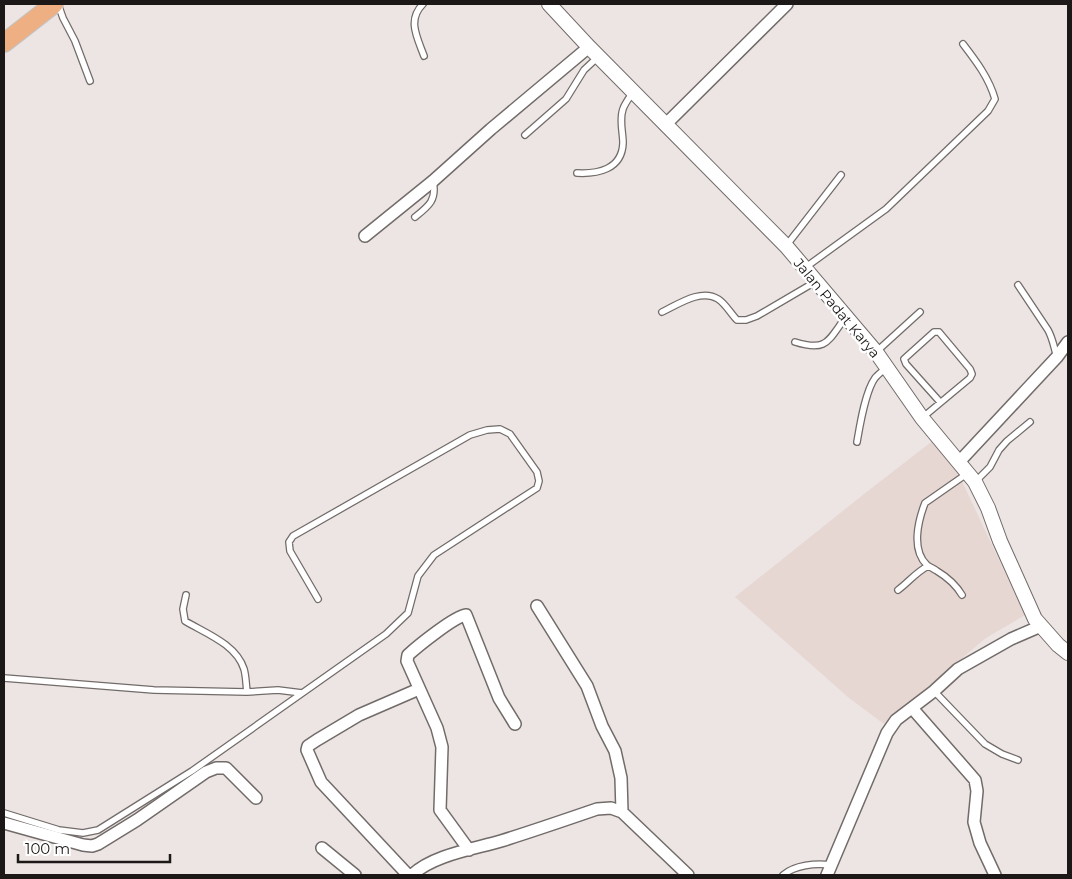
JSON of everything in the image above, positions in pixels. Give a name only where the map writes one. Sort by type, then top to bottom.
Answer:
[{"type":"highway","points":[[4,43],[54,4]]},
{"type":"street","name":"Jalan Padat Karya","points":[[549,4],[633,92],[786,246],[876,352],[922,418],[967,472],[988,508],[1000,541],[1035,619],[1058,645],[1068,653]]},
{"type":"street","points":[[665,124],[787,4]]},
{"type":"street","points":[[366,236],[433,181],[491,129],[594,51]]},
{"type":"street","points":[[967,472],[1068,342]]},
{"type":"street","points":[[537,606],[586,686],[602,726],[615,751],[620,778],[622,812]]},
{"type":"street","points":[[468,850],[440,810],[442,747],[437,728],[407,661],[408,655],[452,622],[466,615],[499,698],[515,724]]},
{"type":"street","points":[[829,870],[887,733],[896,720],[934,691],[958,669],[1011,639],[1041,626]]},
{"type":"street","points":[[408,875],[321,782],[307,750],[308,746],[359,715],[419,689]]},
{"type":"street","points":[[912,708],[975,780],[977,791],[974,822],[980,843],[995,875]]},
{"type":"street","points":[[4,823],[92,846],[137,820],[206,772],[216,768],[226,768],[256,798]]},
{"type":"street","points":[[412,875],[420,868],[468,850],[597,809],[611,808],[622,812],[688,875]]},
{"type":"street","points":[[322,848],[355,875]]},
{"type":"lane","points":[[58,4],[90,81]]},
{"type":"lane","points":[[423,4],[416,11],[413,23],[424,56]]},
{"type":"lane","points":[[804,268],[886,209],[988,111],[995,99],[992,90],[980,68],[963,44]]},
{"type":"lane","points":[[525,135],[566,100],[594,51]]},
{"type":"lane","points":[[577,173],[594,174],[605,170],[616,162],[621,154],[620,125],[623,108],[633,92]]},
{"type":"lane","points":[[786,246],[841,175]]},
{"type":"lane","points":[[415,217],[434,198],[433,181]]},
{"type":"lane","points":[[662,312],[689,299],[706,295],[718,299],[737,320],[746,320],[757,316],[817,281]]},
{"type":"lane","points":[[1018,285],[1048,330],[1057,357]]},
{"type":"lane","points":[[876,352],[920,312]]},
{"type":"lane","points":[[795,342],[809,346],[821,346],[828,341],[847,316]]},
{"type":"lane","points":[[922,418],[970,378],[972,374],[970,369],[939,332],[934,332],[904,359],[906,364],[940,402]]},
{"type":"lane","points":[[857,442],[868,395],[875,378],[886,367]]},
{"type":"lane","points":[[962,595],[957,587],[948,579],[928,566],[917,550],[918,528],[925,503],[967,472],[990,468],[1003,445],[1030,422]]},
{"type":"lane","points":[[4,813],[60,830],[83,833],[98,830],[192,771],[386,634],[408,613],[418,576],[434,555],[537,488],[539,481],[537,472],[510,434],[500,429],[488,430],[470,435],[293,536],[289,542],[290,551],[318,599]]},
{"type":"lane","points":[[898,590],[907,584],[917,572],[928,566]]},
{"type":"lane","points":[[186,595],[182,609],[185,621],[224,643],[236,654],[244,668],[247,692]]},
{"type":"lane","points":[[4,678],[154,690],[247,692],[278,690],[302,693]]},
{"type":"lane","points":[[934,691],[985,744],[1002,754],[1018,760]]},
{"type":"lane","points":[[783,875],[788,871],[816,864],[829,870]]},
{"type":"shaded area","points":[[935,439],[952,460],[1025,615],[986,638],[884,724],[849,698],[735,597]]}]
